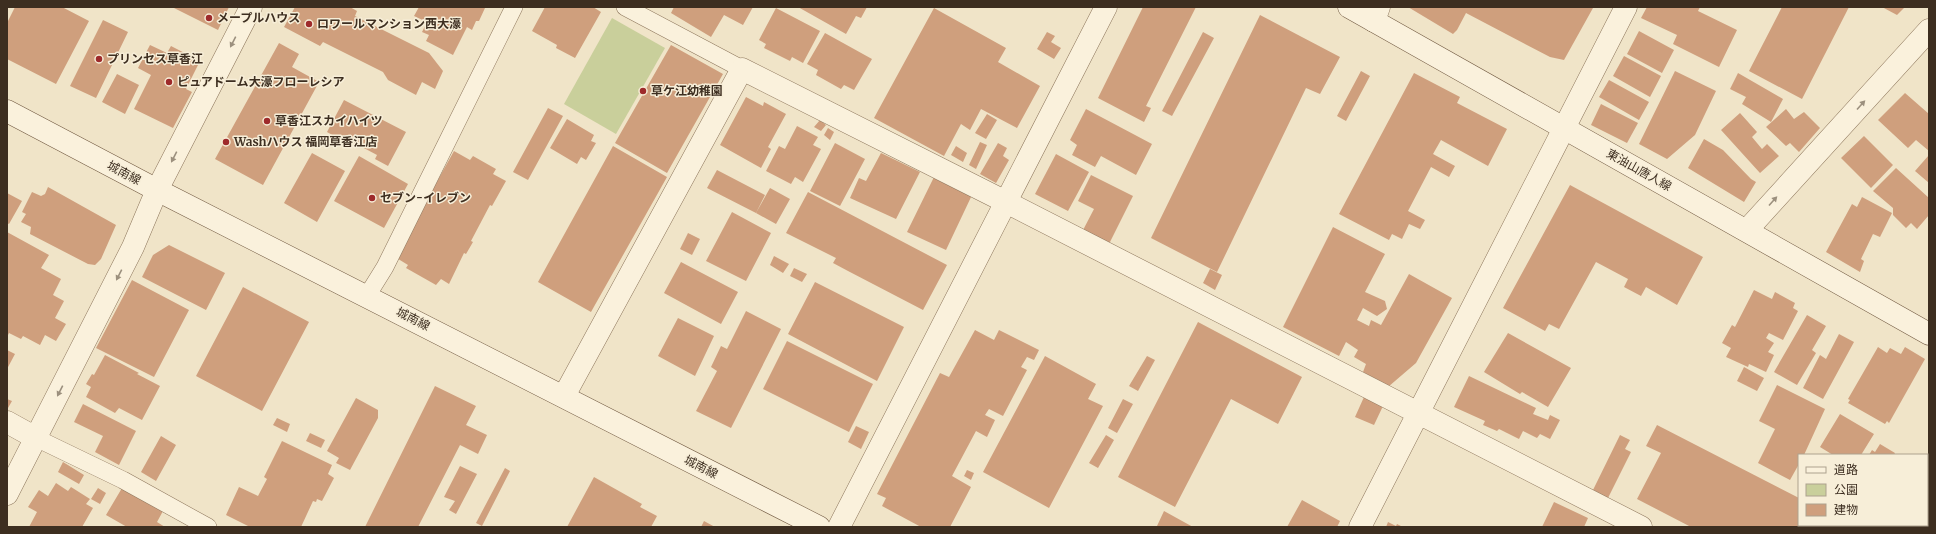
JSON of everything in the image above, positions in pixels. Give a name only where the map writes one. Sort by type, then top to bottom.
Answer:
[{"type":"street","points":[[7,494],[133,247],[157,190],[251,7]]},
{"type":"street","points":[[839,527],[1106,7]]},
{"type":"street","name":"東油山唐人線","points":[[1349,7],[1377,14],[1564,128],[1929,334]]},
{"type":"street","points":[[1360,527],[1626,7]]},
{"type":"street","points":[[1747,230],[1929,30]]},
{"type":"street","points":[[564,396],[742,70],[1006,202],[1641,527]]},
{"type":"street","name":"城南線","points":[[7,111],[157,190],[819,527]]},
{"type":"street","points":[[7,422],[36,438]]},
{"type":"lane","points":[[367,296],[385,267],[514,7]]},
{"type":"lane","points":[[625,7],[742,70]]},
{"type":"lane","points":[[36,438],[123,480],[208,527]]},
{"type":"green space","points":[[612,18],[665,48],[616,134],[564,104]]},
{"type":"building","points":[[15,7],[62,7],[89,21],[56,84],[7,59],[7,23]]},
{"type":"building","name":"メープルハウス","points":[[172,7],[229,7],[218,30]]},
{"type":"building","points":[[295,7],[350,7],[357,11],[355,16],[429,53],[443,71],[435,89],[422,82],[416,95],[388,80],[383,72],[323,42],[320,46],[284,27]]},
{"type":"building","points":[[419,7],[485,8],[479,21],[476,21],[472,30],[467,27],[453,55],[426,41],[429,35],[422,32],[427,22],[414,16]]},
{"type":"building","points":[[545,7],[593,7],[601,12],[575,58],[556,48],[557,45],[532,31]]},
{"type":"building","points":[[674,7],[753,7],[743,25],[724,15],[711,37],[671,13]]},
{"type":"building","points":[[798,7],[867,7],[861,18],[856,16],[846,34]]},
{"type":"building","points":[[1143,7],[1196,7],[1146,106],[1151,108],[1144,122],[1098,98]]},
{"type":"building","points":[[1408,7],[1593,8],[1564,60],[1550,57],[1466,13],[1457,30],[1453,34]]},
{"type":"building","points":[[1647,7],[1700,7],[1698,11],[1737,30],[1719,67],[1673,44],[1677,35],[1641,18]]},
{"type":"building","points":[[1782,7],[1849,7],[1802,99],[1749,71]]},
{"type":"building","points":[[1882,7],[1905,7],[1897,15]]},
{"type":"building","points":[[776,8],[820,31],[803,63],[792,57],[790,61],[764,48],[766,44],[759,40]]},
{"type":"building","points":[[934,8],[1006,48],[998,62],[1040,86],[1017,128],[981,109],[970,130],[961,124],[944,156],[874,118]]},
{"type":"building","points":[[1260,15],[1340,57],[1320,94],[1306,88],[1217,272],[1151,238]]},
{"type":"building","name":"プリンセス草香江","points":[[103,20],[128,32],[96,98],[70,86]]},
{"type":"building","points":[[1639,31],[1674,50],[1662,73],[1627,54]]},
{"type":"building","points":[[1047,32],[1055,36],[1051,42],[1061,48],[1054,59],[1037,49]]},
{"type":"building","points":[[1203,32],[1214,38],[1172,116],[1162,111]]},
{"type":"building","points":[[825,33],[872,59],[854,90],[844,85],[841,89],[816,75],[818,70],[807,64]]},
{"type":"building","name":"草香江スカイハイツ","points":[[279,43],[299,54],[292,67],[319,82],[263,185],[215,159]]},
{"type":"building","name":"ピュアドーム大濠フローレシア","points":[[150,45],[167,53],[171,46],[200,61],[186,89],[192,92],[173,128],[134,109],[151,75],[138,68]]},
{"type":"building","points":[[671,45],[723,74],[667,173],[615,143]]},
{"type":"building","points":[[1624,56],[1661,76],[1650,97],[1613,76]]},
{"type":"building","points":[[1361,71],[1370,76],[1346,121],[1337,116]]},
{"type":"building","points":[[1675,71],[1716,91],[1695,135],[1667,159],[1639,144]]},
{"type":"building","points":[[1414,73],[1460,97],[1457,103],[1507,129],[1488,166],[1441,140],[1433,154],[1455,166],[1449,177],[1431,167],[1408,211],[1425,220],[1420,229],[1409,224],[1402,239],[1392,234],[1389,240],[1339,214]]},
{"type":"building","points":[[1738,73],[1783,99],[1771,122],[1742,104],[1746,97],[1730,89]]},
{"type":"building","points":[[117,74],[139,85],[125,114],[102,102]]},
{"type":"building","points":[[1609,80],[1649,102],[1639,120],[1599,97]]},
{"type":"building","points":[[1905,93],[1929,114],[1929,151],[1916,140],[1908,148],[1878,120]]},
{"type":"building","points":[[746,97],[763,106],[764,102],[786,114],[768,147],[771,149],[761,168],[720,145]]},
{"type":"building","points":[[344,100],[406,132],[388,166],[375,159],[377,155],[347,139],[345,142],[327,132]]},
{"type":"building","points":[[1601,104],[1638,123],[1627,143],[1591,125]]},
{"type":"building","points":[[548,108],[563,116],[528,180],[513,172]]},
{"type":"building","points":[[1086,109],[1152,144],[1136,175],[1101,156],[1095,167],[1072,155],[1077,145],[1070,140]]},
{"type":"building","points":[[1786,109],[1794,119],[1804,112],[1820,128],[1799,152],[1790,143],[1786,146],[1766,127]]},
{"type":"building","points":[[1740,113],[1757,132],[1752,137],[1762,149],[1767,144],[1779,156],[1760,173],[1721,130]]},
{"type":"building","points":[[987,114],[997,120],[986,139],[975,133]]},
{"type":"building","points":[[567,119],[594,135],[591,141],[596,143],[586,160],[581,157],[577,164],[550,148]]},
{"type":"building","points":[[820,120],[826,125],[821,131],[814,127]]},
{"type":"building","points":[[797,126],[818,137],[813,145],[821,149],[803,182],[795,177],[791,184],[766,171],[779,146],[785,149]]},
{"type":"building","points":[[828,128],[834,132],[830,140],[824,135]]},
{"type":"building","points":[[1864,136],[1893,165],[1871,188],[1841,158]]},
{"type":"building","points":[[1704,139],[1723,150],[1751,179],[1756,182],[1744,202],[1688,168]]},
{"type":"building","points":[[980,142],[987,145],[976,169],[969,165]]},
{"type":"building","points":[[835,143],[865,159],[840,206],[810,191]]},
{"type":"building","points":[[998,143],[1007,148],[1003,156],[1009,160],[996,183],[980,174]]},
{"type":"building","points":[[613,146],[667,177],[591,312],[538,282]]},
{"type":"building","points":[[956,146],[967,153],[963,162],[951,155]]},
{"type":"building","points":[[454,151],[470,160],[473,156],[496,169],[493,174],[506,181],[492,206],[490,205],[471,241],[473,242],[466,254],[464,253],[449,284],[441,279],[436,285],[406,268],[408,265],[395,257]]},
{"type":"building","points":[[312,153],[345,171],[317,222],[284,203]]},
{"type":"building","points":[[881,153],[920,172],[896,219],[850,198],[859,178],[866,181]]},
{"type":"building","points":[[1056,154],[1089,172],[1068,211],[1035,194]]},
{"type":"building","points":[[1929,155],[1929,183],[1915,171]]},
{"type":"building","points":[[359,156],[408,184],[384,228],[334,201]]},
{"type":"building","points":[[1896,168],[1929,198],[1929,215],[1917,229],[1911,223],[1906,228],[1893,215],[1893,208],[1873,191]]},
{"type":"building","points":[[717,170],[765,195],[756,213],[707,188]]},
{"type":"building","points":[[1091,175],[1133,196],[1108,246],[1082,232],[1094,209],[1078,201]]},
{"type":"building","points":[[934,177],[972,195],[946,250],[907,232]]},
{"type":"building","points":[[1570,185],[1703,257],[1677,305],[1646,287],[1641,296],[1624,287],[1628,279],[1596,262],[1559,329],[1549,324],[1545,331],[1503,308]]},
{"type":"building","points":[[48,187],[116,225],[101,259],[95,265],[88,264],[30,234],[31,227],[21,222],[26,214],[22,212],[32,192],[41,196],[45,194]]},
{"type":"building","points":[[770,188],[790,199],[776,224],[756,213]]},
{"type":"building","points":[[808,192],[947,265],[923,310],[833,263],[836,258],[786,233]]},
{"type":"building","points":[[7,193],[22,201],[9,224],[7,223]]},
{"type":"building","points":[[1862,197],[1892,213],[1880,237],[1873,234],[1861,259],[1864,261],[1860,272],[1826,252],[1852,204],[1857,207]]},
{"type":"building","points":[[732,212],[771,233],[746,281],[706,261]]},
{"type":"building","points":[[1333,227],[1385,254],[1365,292],[1385,301],[1387,309],[1377,316],[1363,308],[1357,320],[1369,326],[1371,320],[1381,325],[1409,274],[1452,298],[1416,363],[1388,387],[1363,372],[1366,364],[1354,357],[1358,350],[1346,342],[1339,356],[1283,327]]},
{"type":"building","points":[[7,232],[49,255],[41,268],[61,279],[53,295],[64,301],[55,318],[66,324],[56,341],[45,335],[40,345],[23,336],[21,339],[9,333],[7,337]]},
{"type":"building","points":[[688,233],[700,239],[692,255],[680,249]]},
{"type":"building","points":[[169,245],[225,273],[206,310],[142,277],[153,255]]},
{"type":"building","points":[[774,256],[789,264],[783,273],[770,265]]},
{"type":"building","points":[[681,262],[738,292],[721,324],[664,293]]},
{"type":"building","points":[[794,268],[807,274],[802,282],[790,276]]},
{"type":"building","points":[[1210,269],[1222,275],[1215,290],[1203,283]]},
{"type":"building","points":[[132,280],[189,310],[154,377],[96,348]]},
{"type":"building","points":[[815,282],[904,327],[877,381],[788,334]]},
{"type":"building","points":[[243,287],[309,322],[262,411],[196,376]]},
{"type":"building","points":[[1754,290],[1772,299],[1775,292],[1795,303],[1793,308],[1798,311],[1783,340],[1769,333],[1766,338],[1774,343],[1768,352],[1774,355],[1766,372],[1749,364],[1748,367],[1726,357],[1731,348],[1722,343],[1732,325],[1735,327]]},
{"type":"building","points":[[746,311],[781,329],[731,428],[696,411],[717,371],[711,367],[721,346],[727,349]]},
{"type":"building","points":[[1807,315],[1826,326],[1812,350],[1816,353],[1797,385],[1774,372]]},
{"type":"building","points":[[678,318],[714,336],[695,376],[658,356]]},
{"type":"building","points":[[1198,322],[1302,377],[1278,424],[1231,399],[1175,507],[1118,477]]},
{"type":"building","points":[[975,330],[994,340],[999,330],[1039,350],[1034,360],[1027,357],[1021,367],[1027,370],[1003,416],[989,409],[985,415],[995,420],[987,437],[976,431],[952,476],[971,487],[950,527],[921,527],[882,506],[886,498],[877,494],[940,373],[949,377]]},
{"type":"building","points":[[1508,333],[1571,368],[1548,407],[1522,392],[1520,394],[1484,372]]},
{"type":"building","points":[[1839,334],[1854,342],[1823,399],[1803,388],[1820,355],[1826,359]]},
{"type":"building","points":[[787,341],[873,384],[849,432],[763,389]]},
{"type":"building","points":[[1878,347],[1887,353],[1890,348],[1901,354],[1905,347],[1925,359],[1889,423],[1887,421],[1885,424],[1848,403],[1850,400],[1848,399]]},
{"type":"building","points":[[7,350],[15,354],[7,369]]},
{"type":"building","points":[[105,355],[160,386],[142,420],[119,408],[115,413],[86,397],[91,387],[86,384],[92,374],[94,375]]},
{"type":"building","points":[[1045,356],[1096,384],[1088,399],[1103,406],[1049,508],[983,472]]},
{"type":"building","points":[[1147,356],[1155,360],[1138,391],[1129,386]]},
{"type":"building","points":[[1744,367],[1764,378],[1757,391],[1737,381]]},
{"type":"building","points":[[1469,376],[1536,408],[1533,414],[1548,420],[1550,415],[1560,420],[1550,439],[1540,434],[1537,438],[1523,431],[1519,439],[1499,429],[1497,431],[1483,425],[1485,421],[1454,407]]},
{"type":"building","points":[[1777,385],[1825,409],[1804,454],[1798,454],[1798,466],[1790,480],[1758,463],[1775,429],[1759,421]]},
{"type":"building","points":[[435,386],[476,406],[466,425],[487,435],[478,454],[460,445],[418,527],[365,527]]},
{"type":"building","points":[[1364,397],[1383,406],[1374,425],[1355,417]]},
{"type":"building","points":[[356,398],[378,410],[378,418],[350,470],[336,463],[339,458],[327,451]]},
{"type":"building","points":[[7,399],[12,401],[8,408],[7,407]]},
{"type":"building","points":[[1123,399],[1133,404],[1117,433],[1108,428]]},
{"type":"building","points":[[83,404],[136,431],[119,465],[95,452],[103,436],[74,422]]},
{"type":"building","points":[[1840,414],[1874,434],[1862,454],[1831,454],[1820,447]]},
{"type":"building","points":[[277,418],[290,424],[287,432],[273,425]]},
{"type":"building","points":[[1657,425],[1798,497],[1798,526],[1840,527],[1691,527],[1637,499],[1661,453],[1646,446]]},
{"type":"building","points":[[856,426],[869,432],[861,449],[848,442]]},
{"type":"building","points":[[310,433],[325,440],[321,448],[306,441]]},
{"type":"building","points":[[1106,435],[1114,440],[1098,468],[1089,463]]},
{"type":"building","points":[[1620,435],[1630,440],[1625,449],[1631,452],[1608,498],[1593,490]]},
{"type":"building","points":[[161,436],[176,445],[156,481],[141,472]]},
{"type":"building","points":[[282,441],[332,465],[328,474],[334,478],[322,501],[317,499],[316,502],[313,501],[301,527],[250,527],[226,515],[239,487],[258,496],[267,479],[264,477]]},
{"type":"building","points":[[1880,444],[1895,453],[1870,454],[1872,450],[1875,452]]},
{"type":"building","points":[[63,462],[84,475],[79,484],[58,472]]},
{"type":"building","points":[[460,466],[477,474],[456,514],[449,510],[455,501],[444,497]]},
{"type":"building","points":[[505,468],[510,471],[482,526],[476,523]]},
{"type":"building","points":[[967,470],[974,473],[971,480],[964,476]]},
{"type":"building","points":[[594,477],[642,504],[640,507],[657,516],[651,527],[567,527]]},
{"type":"building","points":[[56,483],[68,491],[71,487],[90,499],[86,504],[93,508],[82,527],[29,527],[37,512],[28,507],[39,490],[48,496]]},
{"type":"building","points":[[98,488],[106,493],[100,504],[91,499]]},
{"type":"building","points":[[122,488],[163,511],[157,522],[165,527],[127,527],[106,515]]},
{"type":"building","points":[[1302,500],[1340,521],[1337,527],[1287,527]]},
{"type":"building","points":[[1554,502],[1588,518],[1584,527],[1542,527]]},
{"type":"building","points":[[1164,511],[1193,527],[1157,526]]},
{"type":"building","points":[[704,521],[715,527],[701,527]]},
{"type":"building","points":[[1388,522],[1396,526],[1397,524],[1403,527],[1386,527]]},
{"type":"building","points":[[1850,526],[1896,526],[1895,527]]},
{"type":"place","name":"メープルハウス","points":[[209,18]]},
{"type":"place","name":"ロワールマンション西大濠","points":[[309,24]]},
{"type":"place","name":"プリンセス草香江","points":[[99,59]]},
{"type":"place","name":"ピュアドーム大濠フローレシア","points":[[169,82]]},
{"type":"place","name":"草ケ江幼稚園","points":[[643,91]]},
{"type":"place","name":"草香江スカイハイツ","points":[[267,121]]},
{"type":"place","name":"Washハウス 福岡草香江店","points":[[226,142]]},
{"type":"place","name":"セブン-イレブン","points":[[372,198]]}]
